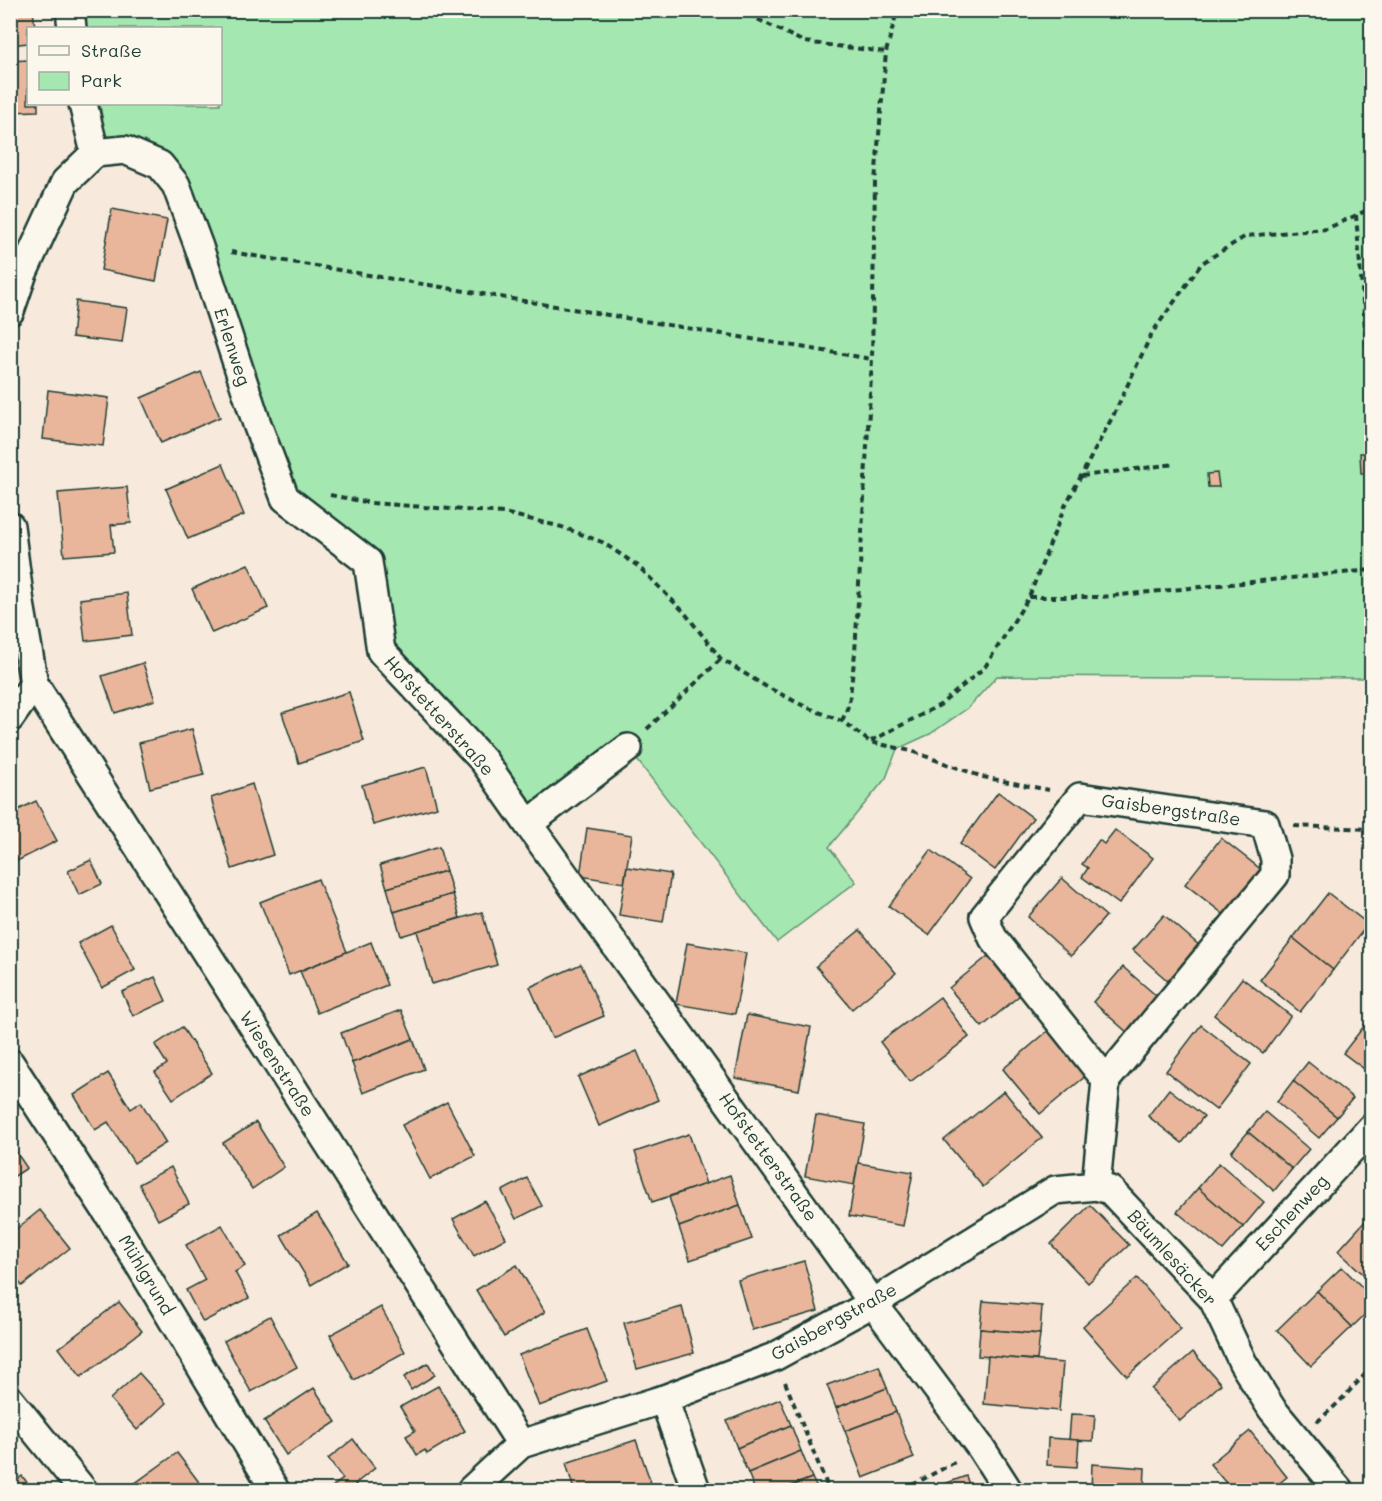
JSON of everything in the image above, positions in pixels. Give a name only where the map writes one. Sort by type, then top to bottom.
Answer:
[{"type":"street","points":[[70,10],[72,27]]},
{"type":"street","points":[[10,311],[23,273],[65,182],[95,153],[83,105]]},
{"type":"street","name":"Erlenweg","points":[[95,153],[125,150],[160,165],[176,185],[199,247],[257,424],[285,498],[368,562]]},
{"type":"street","points":[[10,526],[34,684],[10,718]]},
{"type":"street","name":"Hofstetterstraße","points":[[368,562],[381,651],[483,760],[873,1303],[981,1448],[1008,1491]]},
{"type":"street","name":"Wiesenstraße","points":[[34,684],[521,1444]]},
{"type":"street","points":[[528,824],[628,748]]},
{"type":"street","name":"Gaisbergstraße","points":[[1080,797],[1265,824],[1275,860],[1275,875],[1106,1080],[993,938],[984,917],[1080,797]]},
{"type":"street","name":"Mühlgrund","points":[[10,1063],[113,1221],[275,1491]]},
{"type":"street","points":[[1096,1186],[1106,1080]]},
{"type":"street","name":"Eschenweg","points":[[1213,1299],[1371,1127]]},
{"type":"street","name":"Gaisbergstraße","points":[[471,1491],[521,1444],[664,1399],[774,1357],[873,1303],[1055,1190],[1096,1186]]},
{"type":"street","name":"Bäumlesäcker","points":[[1096,1186],[1110,1190],[1213,1299],[1243,1363],[1272,1409],[1338,1491]]},
{"type":"street","points":[[664,1399],[696,1491]]},
{"type":"street","points":[[10,1400],[83,1491]]},
{"type":"path","points":[[739,10],[804,42],[886,52]]},
{"type":"path","points":[[842,721],[849,704],[855,653],[872,359],[875,182],[886,52],[896,15]]},
{"type":"path","points":[[870,742],[940,705],[985,667],[1029,597],[1065,506],[1114,414],[1152,333],[1202,263],[1246,236],[1326,229],[1371,208]]},
{"type":"path","points":[[1356,215],[1371,381]]},
{"type":"path","points":[[199,247],[872,359]]},
{"type":"path","points":[[1081,476],[1175,464]]},
{"type":"path","points":[[325,494],[371,503],[504,513],[562,527],[602,542],[638,566],[684,612],[721,659],[765,686],[806,707],[842,721],[870,742],[910,752],[983,777],[1080,797]]},
{"type":"path","points":[[1029,597],[1100,597],[1371,570]]},
{"type":"path","points":[[628,748],[721,659]]},
{"type":"path","points":[[1265,824],[1371,829]]},
{"type":"path","points":[[774,1357],[829,1491]]},
{"type":"path","points":[[1297,1438],[1338,1403],[1371,1367]]},
{"type":"path","points":[[903,1491],[981,1448]]},
{"type":"green space","points":[[83,11],[1371,11],[1371,678],[997,676],[968,708],[930,734],[897,749],[886,778],[829,847],[856,882],[777,942],[628,748],[528,824],[381,651],[368,562],[279,485],[189,192],[129,139],[105,137],[100,105],[222,105],[222,27],[87,27]]},
{"type":"building","points":[[10,10],[33,10],[35,27],[27,27],[27,43],[10,45]]},
{"type":"building","points":[[27,60],[27,105],[38,105],[38,111],[10,112],[10,61]]},
{"type":"building","points":[[112,209],[167,220],[156,281],[101,270]]},
{"type":"building","points":[[76,301],[127,308],[122,343],[72,337]]},
{"type":"building","points":[[201,372],[220,417],[161,443],[141,398]]},
{"type":"building","points":[[48,390],[109,398],[103,446],[43,439]]},
{"type":"building","points":[[1360,453],[1372,453],[1372,473],[1361,473]]},
{"type":"building","points":[[223,464],[244,515],[188,539],[166,489]]},
{"type":"building","points":[[1217,473],[1219,487],[1208,487],[1207,474]]},
{"type":"building","points":[[127,487],[131,523],[111,525],[114,552],[64,556],[58,493]]},
{"type":"building","points":[[248,564],[268,608],[212,633],[192,589]]},
{"type":"building","points":[[127,593],[132,635],[85,641],[80,599]]},
{"type":"building","points":[[143,663],[155,700],[115,713],[102,676]]},
{"type":"building","points":[[349,692],[364,741],[299,763],[282,713]]},
{"type":"building","points":[[192,729],[204,775],[150,788],[139,743]]},
{"type":"building","points":[[426,767],[437,807],[373,825],[362,785]]},
{"type":"building","points":[[252,784],[273,855],[232,869],[211,798]]},
{"type":"building","points":[[998,792],[1033,818],[995,870],[960,844]]},
{"type":"building","points":[[36,801],[57,841],[13,863],[10,859],[10,814]]},
{"type":"building","points":[[587,828],[632,835],[624,883],[580,876]]},
{"type":"building","points":[[1115,830],[1153,858],[1119,904],[1082,877],[1088,868],[1082,864],[1099,840],[1104,844]]},
{"type":"building","points":[[1221,838],[1263,871],[1227,917],[1185,884]]},
{"type":"building","points":[[439,847],[446,871],[387,888],[380,865]]},
{"type":"building","points":[[931,850],[970,879],[929,935],[889,906]]},
{"type":"building","points":[[91,860],[102,884],[79,895],[68,871]]},
{"type":"building","points":[[627,867],[671,874],[663,922],[619,915]]},
{"type":"building","points":[[446,871],[453,894],[394,912],[387,888]]},
{"type":"building","points":[[1062,878],[1106,916],[1071,956],[1028,917]]},
{"type":"building","points":[[318,879],[347,952],[289,975],[260,902]]},
{"type":"building","points":[[1328,893],[1368,924],[1333,970],[1293,938]]},
{"type":"building","points":[[453,894],[460,918],[401,936],[394,912]]},
{"type":"building","points":[[482,912],[497,965],[432,984],[417,931]]},
{"type":"building","points":[[1164,915],[1200,946],[1169,982],[1133,950]]},
{"type":"building","points":[[111,925],[135,970],[102,988],[78,943]]},
{"type":"building","points":[[860,930],[896,973],[852,1009],[816,966]]},
{"type":"building","points":[[1293,938],[1333,970],[1300,1012],[1260,980]]},
{"type":"building","points":[[371,942],[387,985],[317,1013],[300,971]]},
{"type":"building","points":[[687,943],[746,953],[735,1014],[676,1004]]},
{"type":"building","points":[[988,956],[1020,995],[982,1027],[949,988]]},
{"type":"building","points":[[581,964],[604,1016],[552,1038],[530,987]]},
{"type":"building","points":[[1123,967],[1159,998],[1129,1034],[1093,1002]]},
{"type":"building","points":[[155,977],[166,1001],[133,1016],[122,992]]},
{"type":"building","points":[[1242,978],[1291,1016],[1263,1053],[1214,1015]]},
{"type":"building","points":[[940,997],[969,1037],[910,1082],[880,1042]]},
{"type":"building","points":[[401,1010],[413,1039],[352,1063],[341,1033]]},
{"type":"building","points":[[747,1015],[811,1027],[799,1090],[735,1078]]},
{"type":"building","points":[[1372,1016],[1372,1075],[1343,1053]]},
{"type":"building","points":[[1201,1025],[1251,1064],[1216,1110],[1166,1071]]},
{"type":"building","points":[[182,1027],[212,1073],[173,1099],[155,1072],[167,1064],[155,1045]]},
{"type":"building","points":[[1049,1030],[1087,1075],[1040,1114],[1003,1069]]},
{"type":"building","points":[[413,1039],[424,1069],[363,1093],[352,1063]]},
{"type":"building","points":[[637,1051],[658,1100],[599,1126],[578,1077]]},
{"type":"building","points":[[1308,1062],[1353,1098],[1337,1117],[1293,1081]]},
{"type":"building","points":[[108,1073],[131,1109],[141,1102],[166,1143],[134,1163],[108,1122],[95,1130],[74,1095]]},
{"type":"building","points":[[1293,1081],[1337,1117],[1319,1138],[1277,1102]]},
{"type":"building","points":[[1169,1089],[1204,1116],[1182,1143],[1148,1116]]},
{"type":"building","points":[[1004,1091],[1042,1138],[983,1187],[944,1140]]},
{"type":"building","points":[[447,1102],[475,1156],[430,1179],[402,1125]]},
{"type":"building","points":[[1265,1112],[1309,1149],[1292,1169],[1248,1132]]},
{"type":"building","points":[[816,1115],[865,1124],[854,1185],[805,1176]]},
{"type":"building","points":[[256,1122],[284,1167],[252,1189],[223,1143]]},
{"type":"building","points":[[1248,1132],[1292,1169],[1274,1191],[1231,1152]]},
{"type":"building","points":[[689,1134],[706,1184],[652,1202],[635,1152]]},
{"type":"building","points":[[10,1143],[27,1168],[10,1179]]},
{"type":"building","points":[[858,1163],[913,1172],[903,1226],[849,1216]]},
{"type":"building","points":[[1219,1163],[1264,1202],[1243,1227],[1198,1188]]},
{"type":"building","points":[[171,1167],[189,1204],[158,1220],[139,1184]]},
{"type":"building","points":[[730,1175],[740,1205],[679,1227],[669,1197]]},
{"type":"building","points":[[527,1178],[542,1206],[516,1219],[502,1191]]},
{"type":"building","points":[[1198,1188],[1243,1227],[1223,1250],[1177,1212]]},
{"type":"building","points":[[485,1201],[506,1238],[474,1256],[453,1219]]},
{"type":"building","points":[[740,1205],[752,1239],[690,1260],[679,1227]]},
{"type":"building","points":[[1090,1205],[1129,1245],[1088,1283],[1051,1244]]},
{"type":"building","points":[[40,1210],[70,1248],[22,1286],[10,1271],[10,1234]]},
{"type":"building","points":[[317,1213],[348,1263],[311,1285],[281,1235]]},
{"type":"building","points":[[1367,1219],[1372,1224],[1372,1282],[1338,1251]]},
{"type":"building","points":[[222,1225],[245,1266],[235,1272],[249,1298],[203,1322],[186,1290],[205,1280],[186,1245]]},
{"type":"building","points":[[804,1261],[818,1311],[752,1330],[738,1280]]},
{"type":"building","points":[[517,1265],[545,1312],[504,1337],[476,1290]]},
{"type":"building","points":[[1342,1267],[1372,1297],[1372,1308],[1352,1327],[1317,1291]]},
{"type":"building","points":[[1137,1278],[1181,1329],[1127,1376],[1083,1326]]},
{"type":"building","points":[[1317,1291],[1352,1327],[1311,1366],[1277,1330]]},
{"type":"building","points":[[983,1301],[1042,1306],[1040,1334],[980,1329]]},
{"type":"building","points":[[119,1302],[142,1331],[81,1377],[59,1348]]},
{"type":"building","points":[[381,1307],[405,1352],[354,1380],[330,1335]]},
{"type":"building","points":[[682,1307],[694,1353],[637,1369],[624,1323]]},
{"type":"building","points":[[270,1316],[297,1367],[251,1392],[224,1341]]},
{"type":"building","points":[[587,1329],[607,1381],[539,1406],[519,1355]]},
{"type":"building","points":[[980,1329],[1040,1334],[1037,1360],[978,1356]]},
{"type":"building","points":[[1193,1352],[1221,1384],[1180,1421],[1151,1389]]},
{"type":"building","points":[[988,1356],[1063,1363],[1059,1411],[984,1404]]},
{"type":"building","points":[[428,1363],[435,1375],[411,1390],[404,1377]]},
{"type":"building","points":[[879,1366],[887,1388],[836,1408],[827,1385]]},
{"type":"building","points":[[139,1373],[166,1403],[137,1430],[110,1399]]},
{"type":"building","points":[[438,1386],[465,1431],[427,1454],[425,1450],[417,1455],[406,1436],[415,1431],[400,1407]]},
{"type":"building","points":[[314,1388],[336,1422],[286,1455],[264,1421]]},
{"type":"building","points":[[887,1388],[896,1412],[845,1431],[836,1408]]},
{"type":"building","points":[[780,1399],[791,1425],[737,1448],[727,1421]]},
{"type":"building","points":[[896,1412],[914,1458],[863,1478],[845,1431]]},
{"type":"building","points":[[1071,1414],[1095,1415],[1093,1441],[1069,1440]]},
{"type":"building","points":[[791,1425],[801,1451],[748,1473],[737,1448]]},
{"type":"building","points":[[1250,1431],[1287,1477],[1271,1490],[1232,1490],[1210,1464]]},
{"type":"building","points":[[1048,1438],[1079,1440],[1077,1467],[1047,1465]]},
{"type":"building","points":[[353,1439],[375,1468],[355,1484],[360,1490],[328,1490],[343,1479],[328,1459]]},
{"type":"building","points":[[636,1440],[651,1483],[629,1490],[574,1490],[566,1463]]},
{"type":"building","points":[[801,1451],[812,1478],[781,1490],[755,1490],[748,1473]]},
{"type":"building","points":[[177,1453],[205,1490],[139,1490],[134,1484]]},
{"type":"building","points":[[1092,1464],[1145,1468],[1144,1490],[1091,1490]]},
{"type":"building","points":[[22,1476],[33,1490],[10,1490],[10,1485]]},
{"type":"building","points":[[966,1476],[971,1490],[928,1490]]},
{"type":"building","points":[[812,1478],[818,1490],[781,1490]]}]
